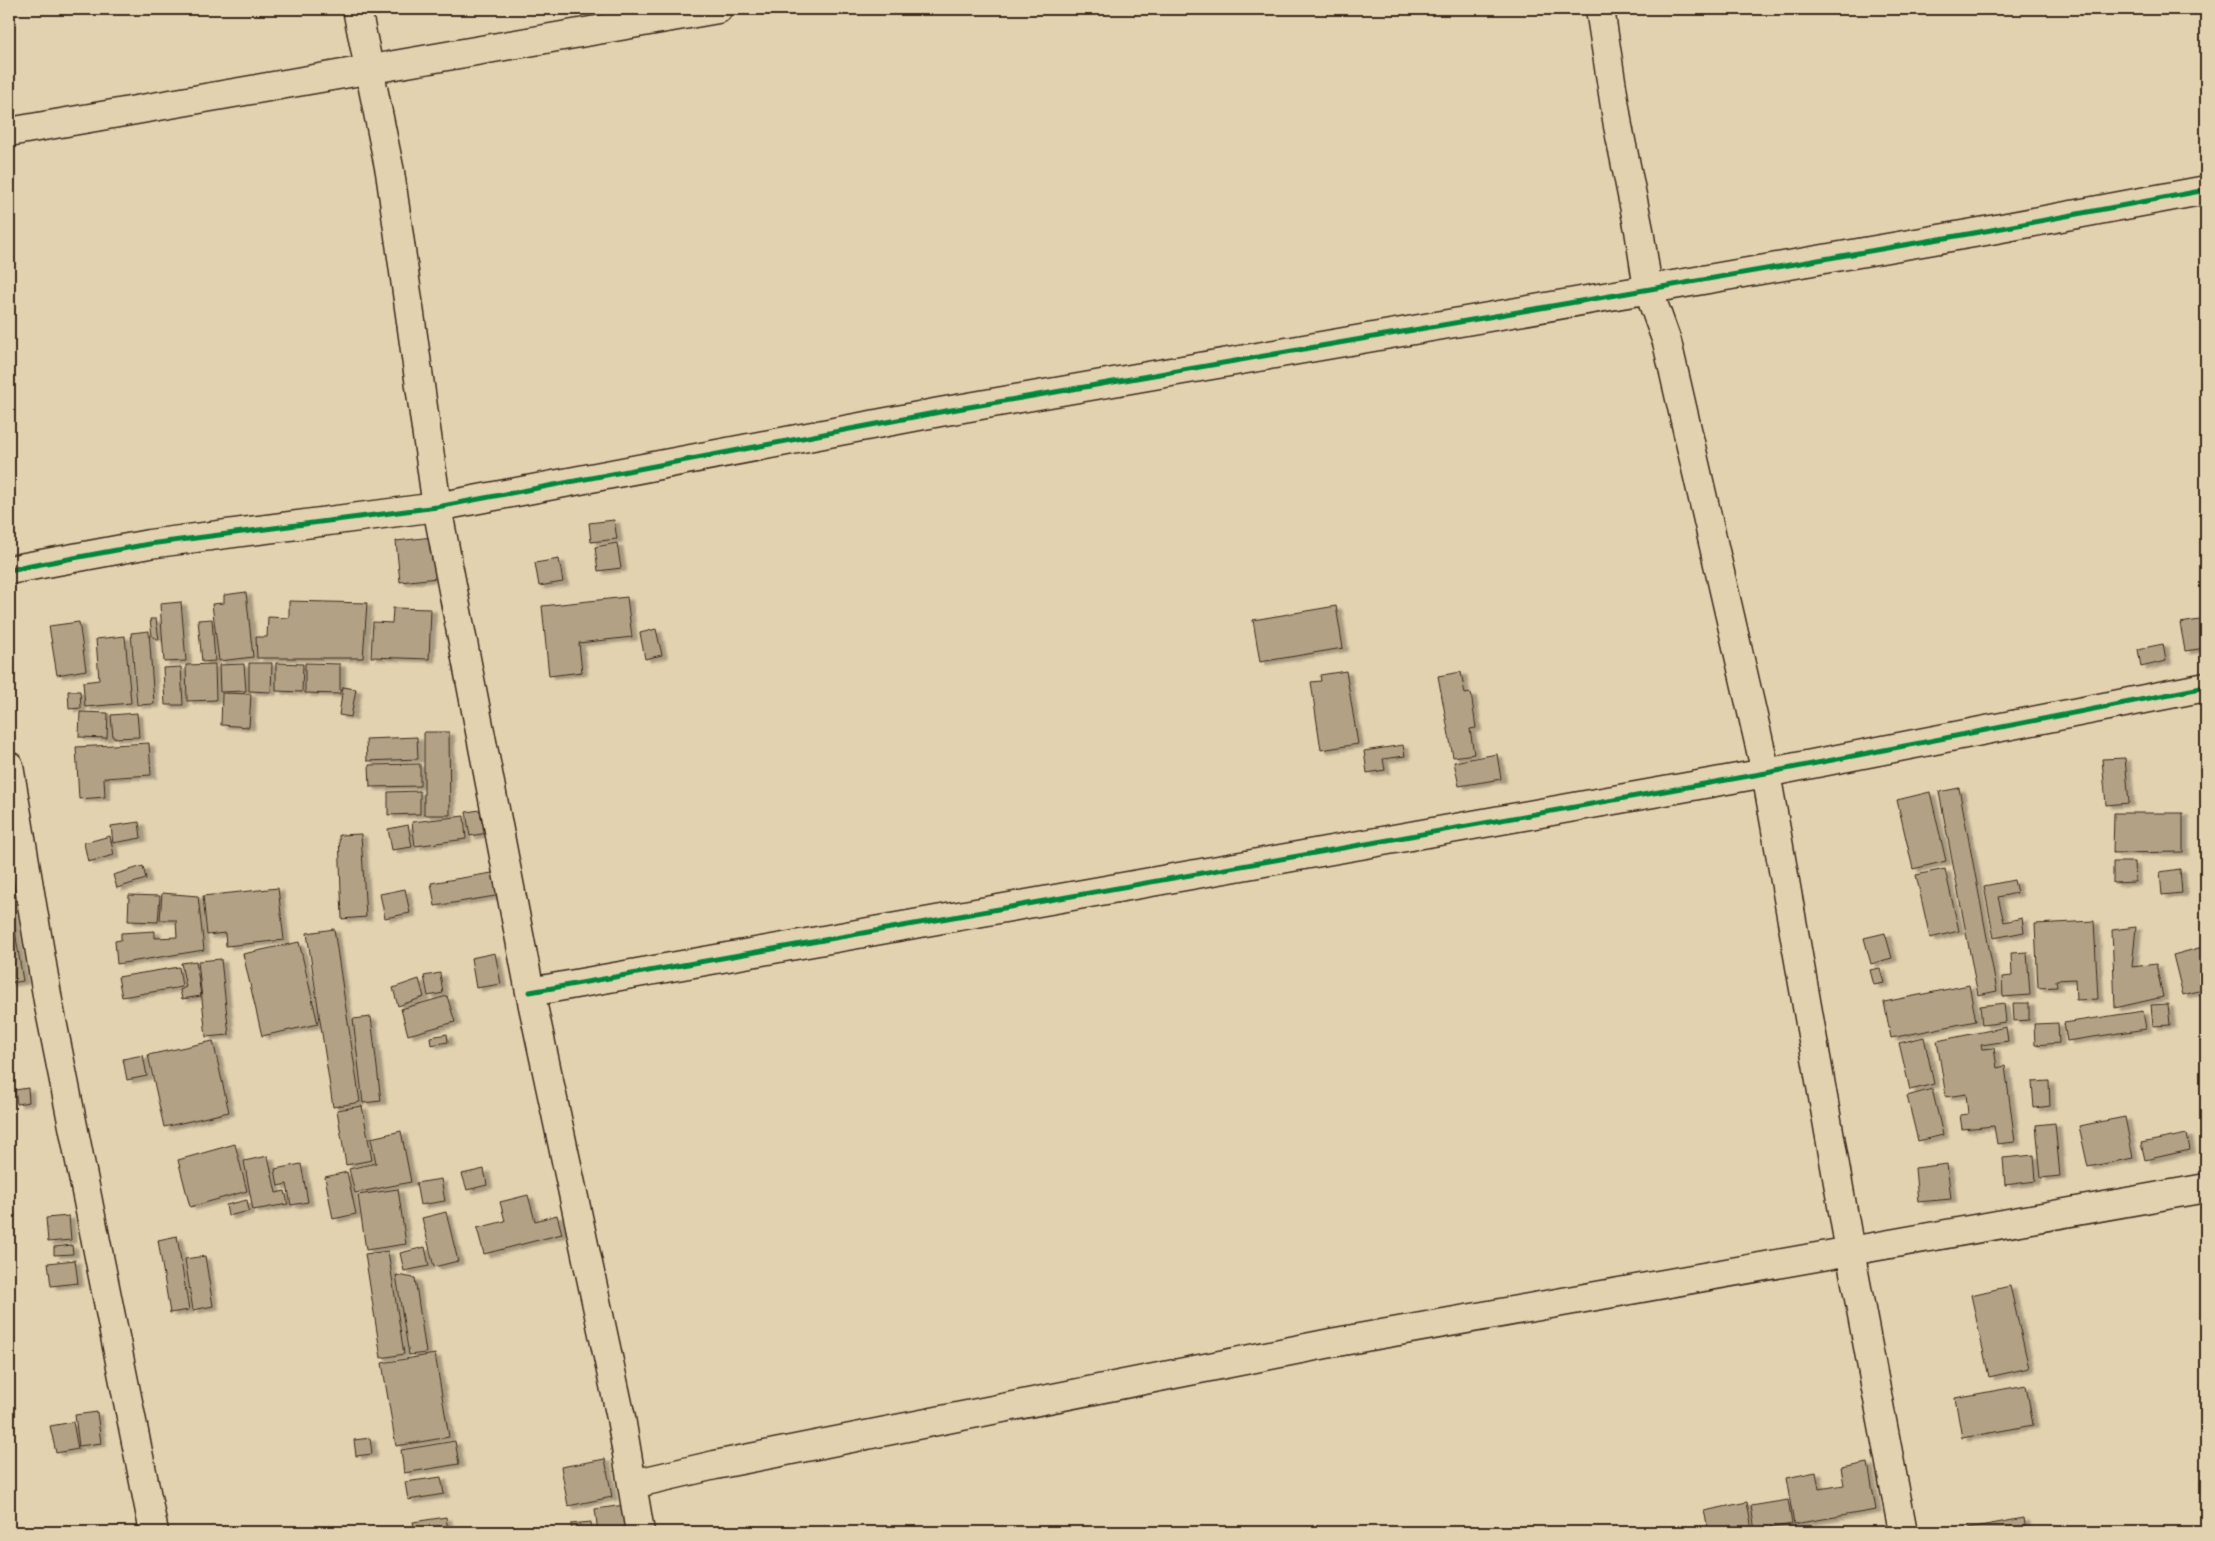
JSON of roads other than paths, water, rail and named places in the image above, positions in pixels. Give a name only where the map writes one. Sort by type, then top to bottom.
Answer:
[{"type":"street","points":[[357,9],[390,172],[437,507],[530,992],[621,1418],[640,1532]]},
{"type":"street","points":[[9,132],[369,68],[718,9]]},
{"type":"street","points":[[1600,9],[1618,126],[1639,230],[1648,289],[1667,342],[1766,773],[1850,1251],[1903,1532]]},
{"type":"street","points":[[9,570],[149,544],[437,507],[930,414],[1982,232],[2206,190]]},
{"type":"street","points":[[530,992],[1766,773],[2206,687]]},
{"type":"street","points":[[9,766],[48,1001],[154,1532]]},
{"type":"street","points":[[633,1484],[715,1465],[1331,1343],[2206,1188]]}]
